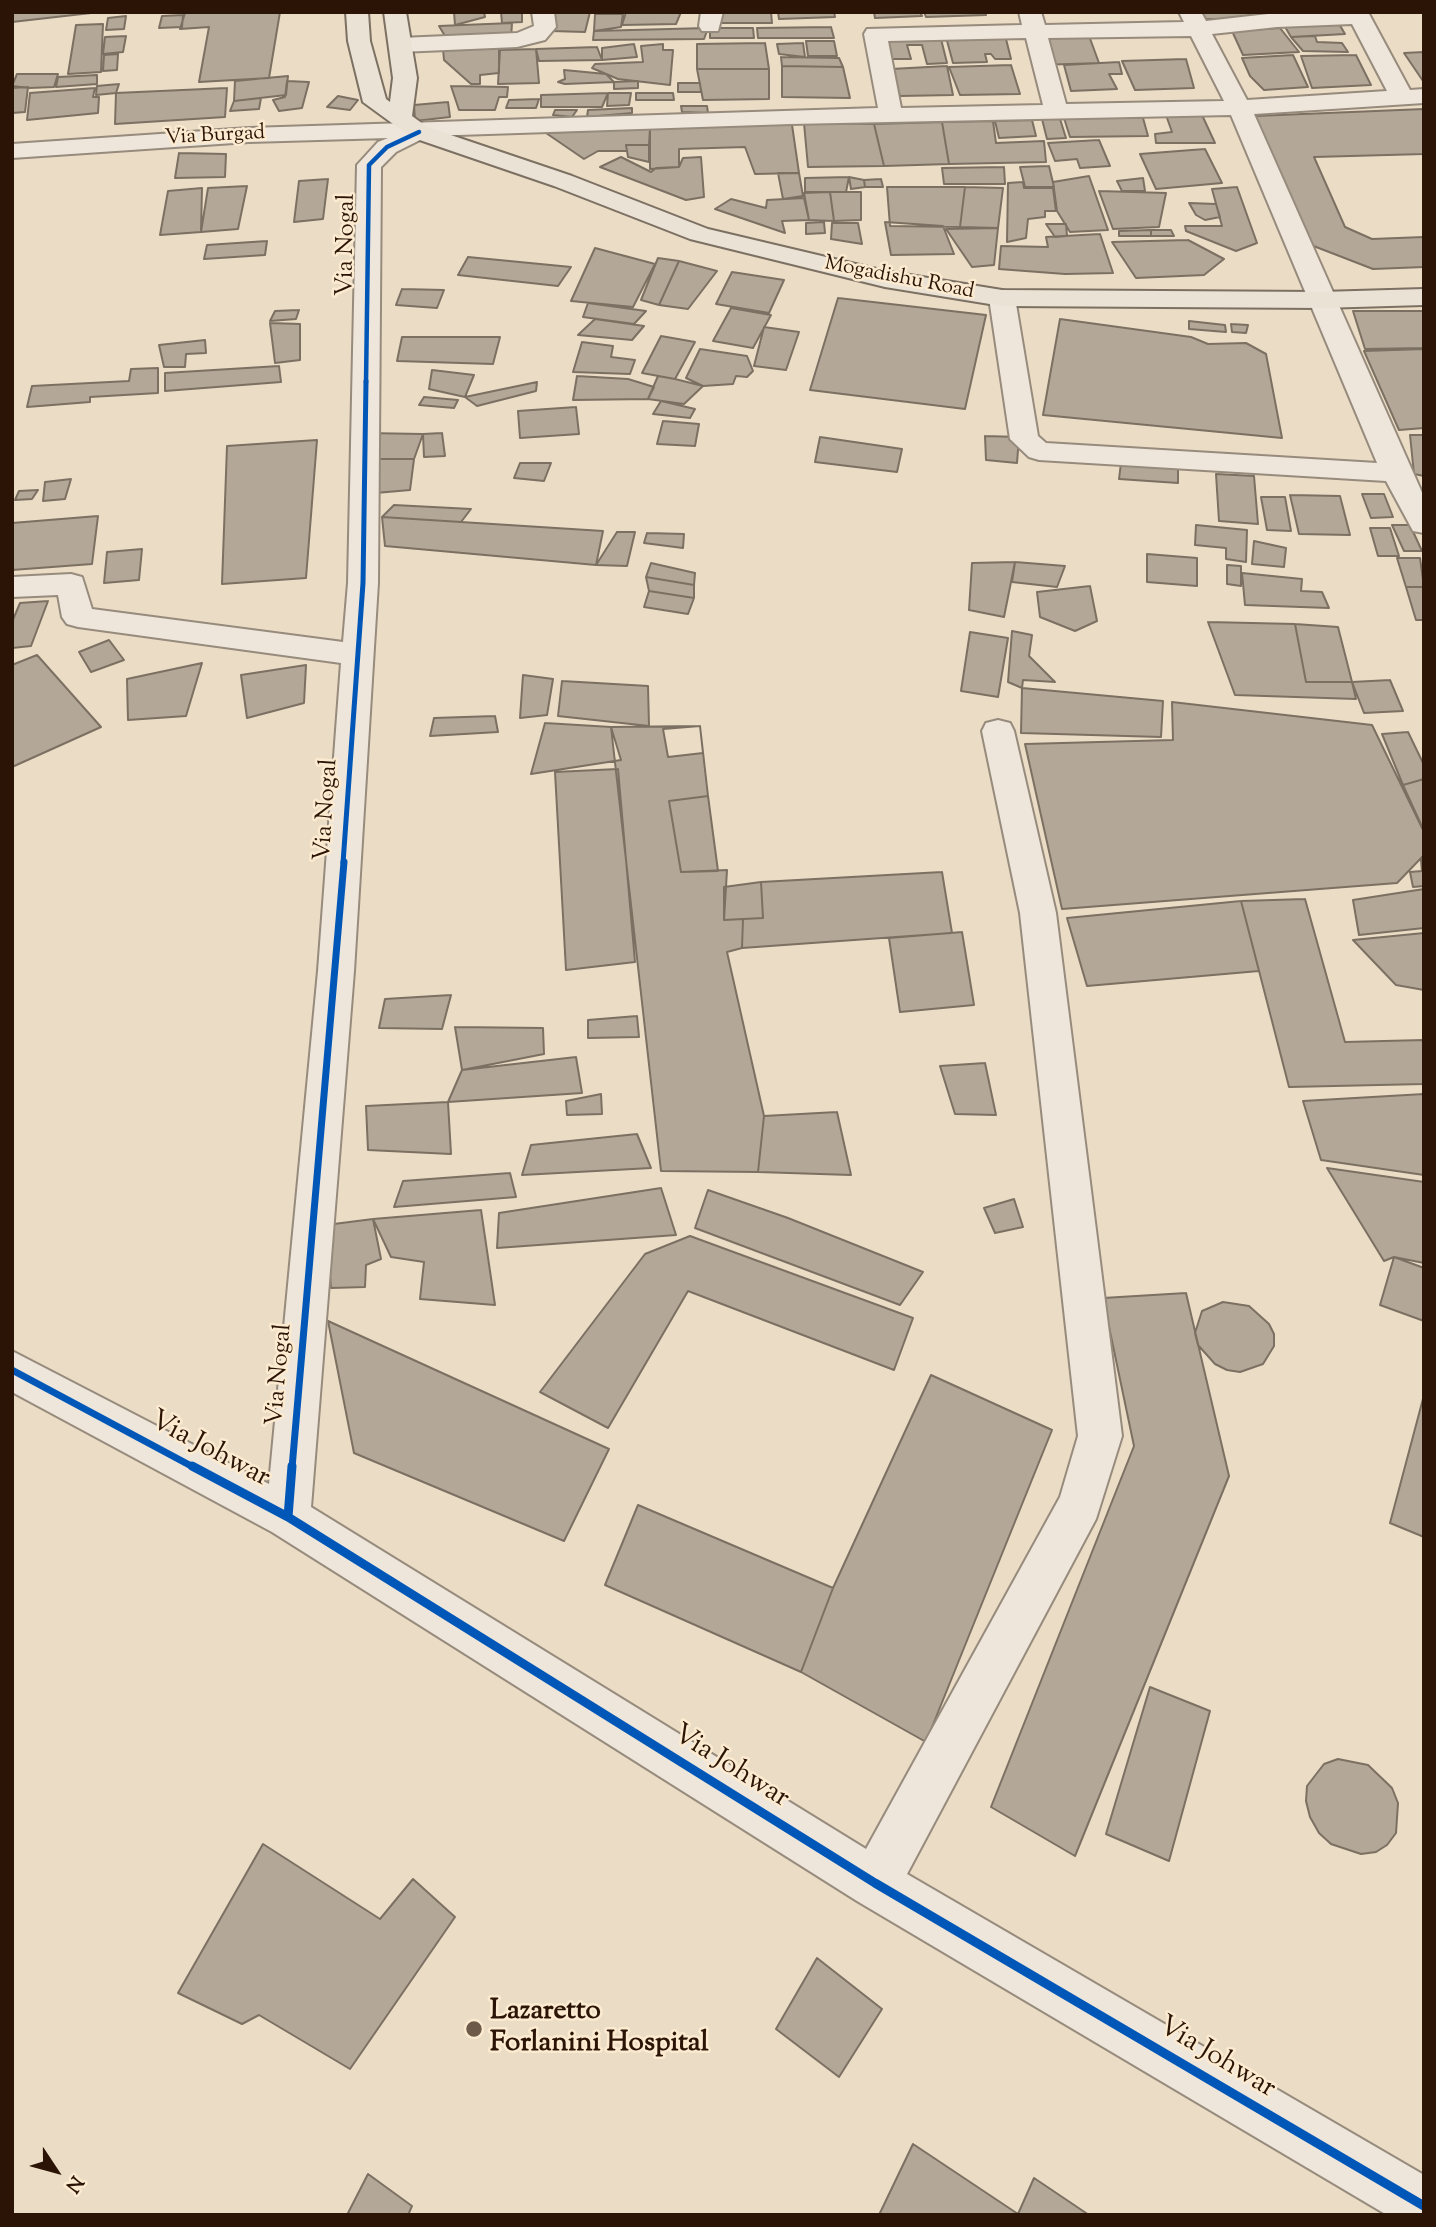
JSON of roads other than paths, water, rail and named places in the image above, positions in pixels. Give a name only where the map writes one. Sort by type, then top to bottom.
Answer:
[{"type":"highway","name":"Mogadishu Road","points":[[357,12],[359,41],[376,102],[409,125],[699,233],[885,279],[1002,298],[1321,300],[1424,297]]},
{"type":"highway","points":[[395,12],[409,125]]},
{"type":"street","points":[[400,45],[517,40],[537,35],[544,27],[543,12]]},
{"type":"street","points":[[891,115],[872,23],[1277,20],[1358,14],[1413,97]]},
{"type":"street","points":[[1193,21],[1250,130],[1396,473],[1424,524]]},
{"type":"street","points":[[1033,22],[1056,110]]},
{"type":"street","name":"Via Burgad","points":[[12,151],[409,125],[1238,108],[1413,97]]},
{"type":"street","name":"Via Nogal","points":[[288,1517],[337,971],[363,583],[369,165],[409,125]]},
{"type":"street","points":[[1002,298],[1024,439],[1039,451],[1396,473]]},
{"type":"street","points":[[12,587],[71,584],[78,617],[358,655]]},
{"type":"street","points":[[875,1883],[1080,1504],[1100,1436],[1038,913],[998,731]]},
{"type":"street","name":"Via Johwar","points":[[12,1370],[288,1517],[875,1883],[1424,2206]]},
{"type":"place","name":"Lazaretto Forlanini Hospital","points":[[474,2029]]}]
